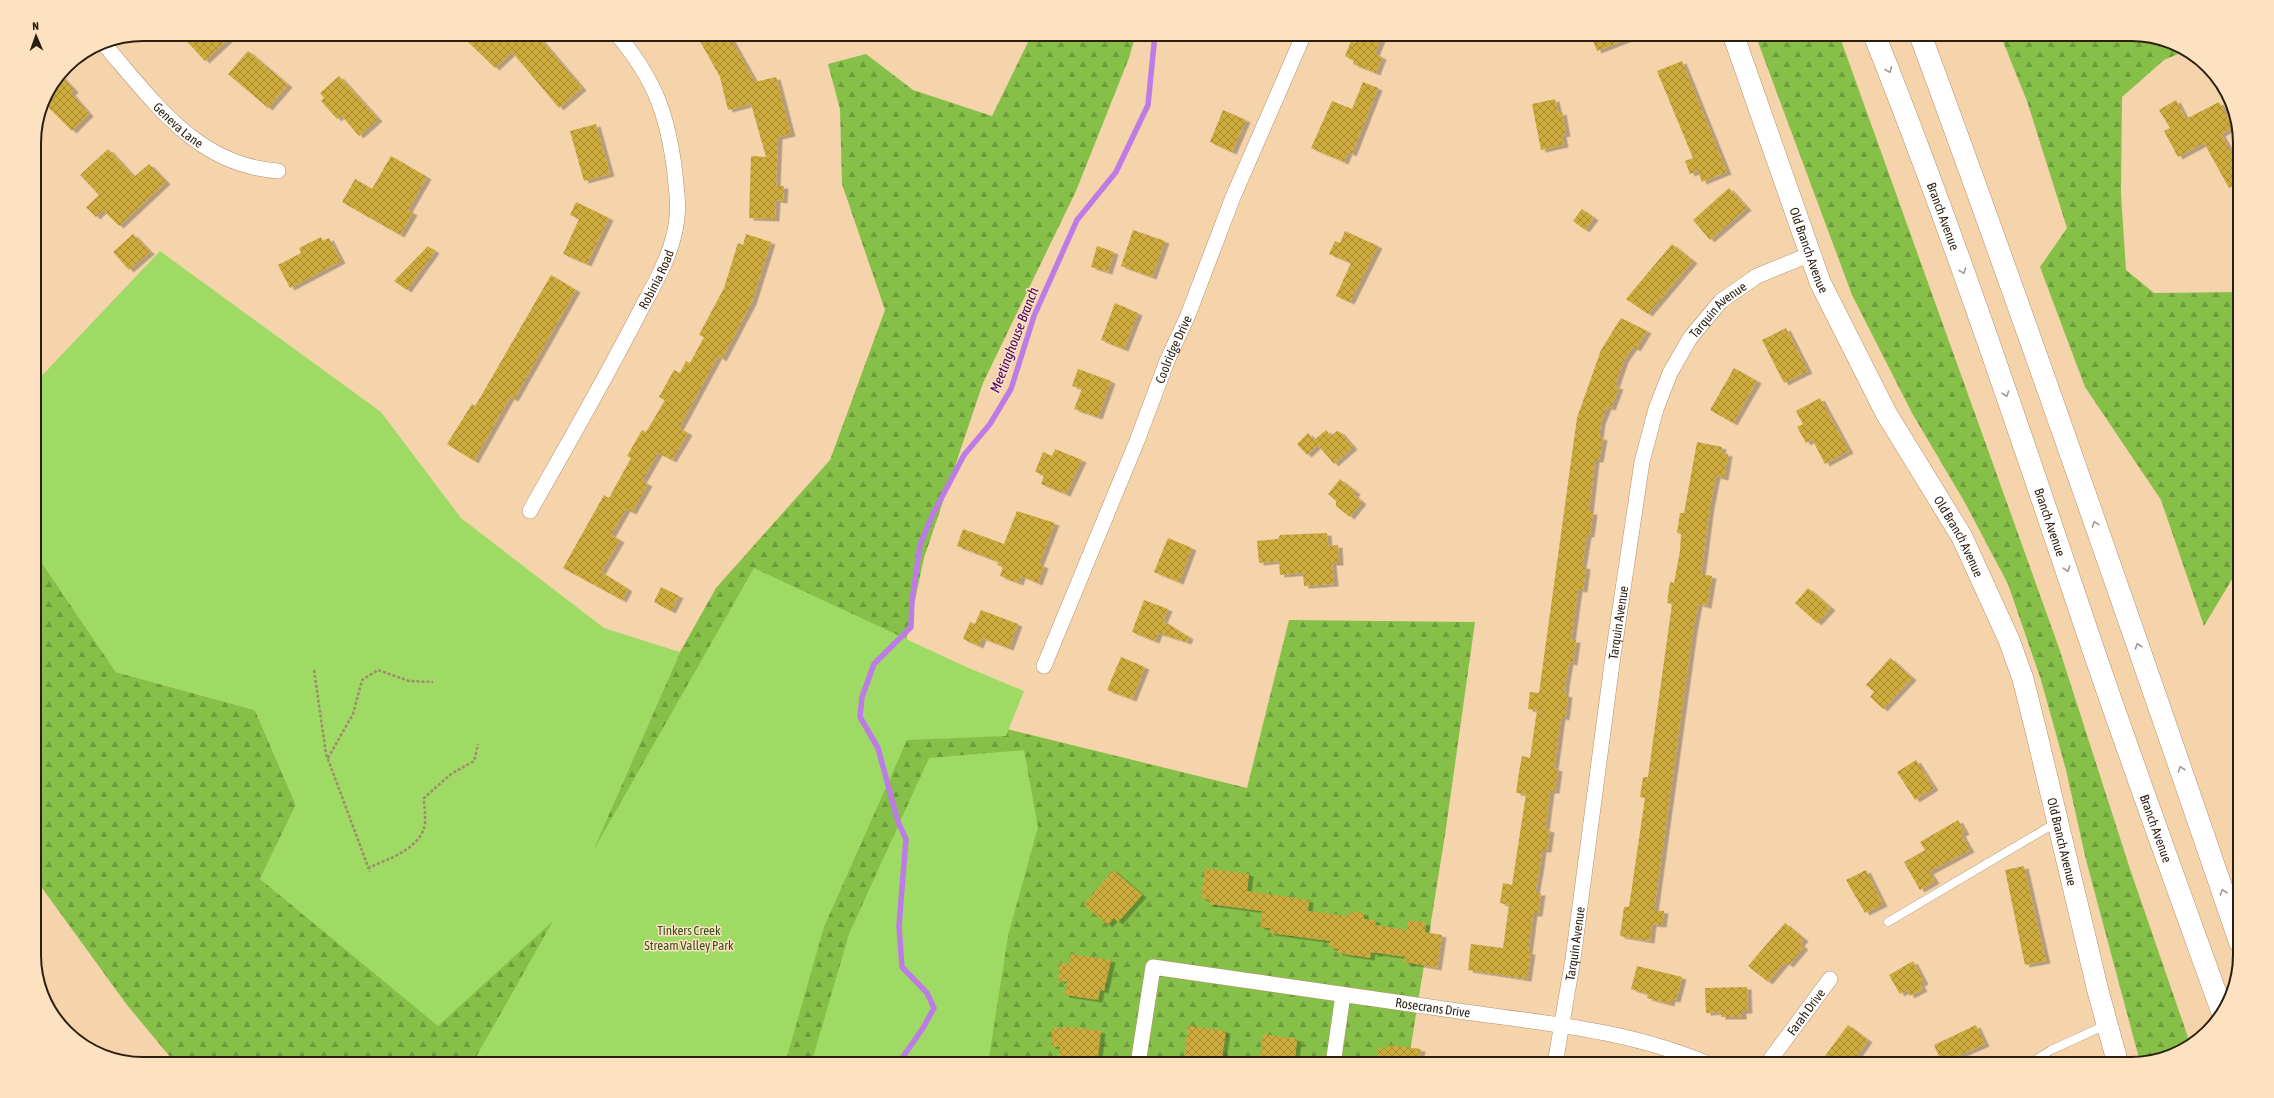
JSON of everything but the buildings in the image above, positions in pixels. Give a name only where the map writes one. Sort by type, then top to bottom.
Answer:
[{"type":"highway","name":"Branch Avenue","points":[[1877,41],[1907,115],[1985,332],[2095,653],[2220,1005]]},
{"type":"highway","points":[[1923,41],[1954,124],[2233,922]]},
{"type":"main road","name":"Old Branch Avenue","points":[[1735,41],[1820,282],[1864,373],[1907,449],[1962,537],[1999,615],[2023,680],[2116,1057]]},
{"type":"street","name":"Robinia Road","points":[[530,511],[636,318],[669,253],[678,216],[670,140],[661,104],[642,66],[622,41]]},
{"type":"street","name":"Coolridge Drive","points":[[1044,666],[1137,441],[1167,361],[1188,316],[1230,204],[1301,41]]},
{"type":"street","name":"Geneva Lane","points":[[107,48],[164,112],[201,145],[233,162],[248,167],[278,171]]},
{"type":"street","name":"Tarquin Avenue","points":[[1556,1057],[1560,1025],[1572,966],[1613,656],[1642,462],[1656,409],[1670,373],[1686,344],[1701,322],[1721,301],[1757,276],[1811,254]]},
{"type":"street","name":"Rosecrans Drive","points":[[1139,1057],[1153,967],[1560,1025],[1632,1038],[1671,1049],[1691,1057]]},
{"type":"street","name":"Farah Drive","points":[[1772,1057],[1830,978]]},
{"type":"street","points":[[1334,1057],[1343,995]]},
{"type":"lane","points":[[1888,922],[2058,821]]},
{"type":"lane","points":[[2040,1057],[2051,1050],[2107,1024]]},
{"type":"path","points":[[314,670],[327,758],[370,872]]},
{"type":"path","points":[[327,758],[354,714],[362,680],[378,670],[409,681],[433,682]]},
{"type":"path","points":[[368,868],[393,857],[416,842],[424,830],[424,798],[451,774],[474,761],[478,744]]},
{"type":"green space","name":"Tinkers Creek Stream Valley Park","points":[[1029,41],[1134,41],[1129,58],[1076,191],[983,383],[924,558],[893,701],[1247,788],[1289,620],[1475,622],[1445,835],[1409,1057],[170,1057],[127,1005],[41,887],[41,561],[116,672],[255,710],[296,805],[260,879],[568,907],[680,652],[716,588],[830,460],[885,310],[842,184],[840,109],[828,64],[866,54],[913,90],[992,116]]},
{"type":"green space","points":[[1758,41],[1841,41],[1842,43],[2059,648],[2130,869],[2189,1039],[2158,1054],[2139,1056],[2086,860],[2066,770],[2041,680],[2008,584],[1964,501],[1912,413],[1852,295]]},
{"type":"green space","points":[[2003,41],[2131,41],[2158,44],[2180,53],[2164,60],[2122,97],[2121,194],[2126,270],[2154,293],[2233,292],[2233,578],[2204,626],[2161,500],[2085,387],[2040,267],[2067,228],[2027,101]]},
{"type":"green space","name":"Tinkers Creek Stream Valley Park","points":[[160,251],[381,412],[461,518],[604,628],[680,652],[593,851],[754,568],[964,666],[1024,691],[1006,736],[907,740],[824,927],[787,1057],[476,1057],[553,921],[438,1026],[260,879],[296,805],[255,710],[116,672],[41,561],[41,377]]},
{"type":"green space","points":[[1024,750],[1038,827],[1008,936],[989,1057],[813,1057],[849,934],[929,758]]},
{"type":"waterway","name":"Meetinghouse Branch","points":[[903,1057],[923,1028],[934,1008],[927,993],[902,967],[899,926],[906,839],[898,822],[878,748],[860,717],[862,697],[874,664],[911,627],[912,601],[920,545],[932,516],[964,455],[990,424],[1011,389],[1034,316],[1077,220],[1116,172],[1148,105],[1154,41]]}]
